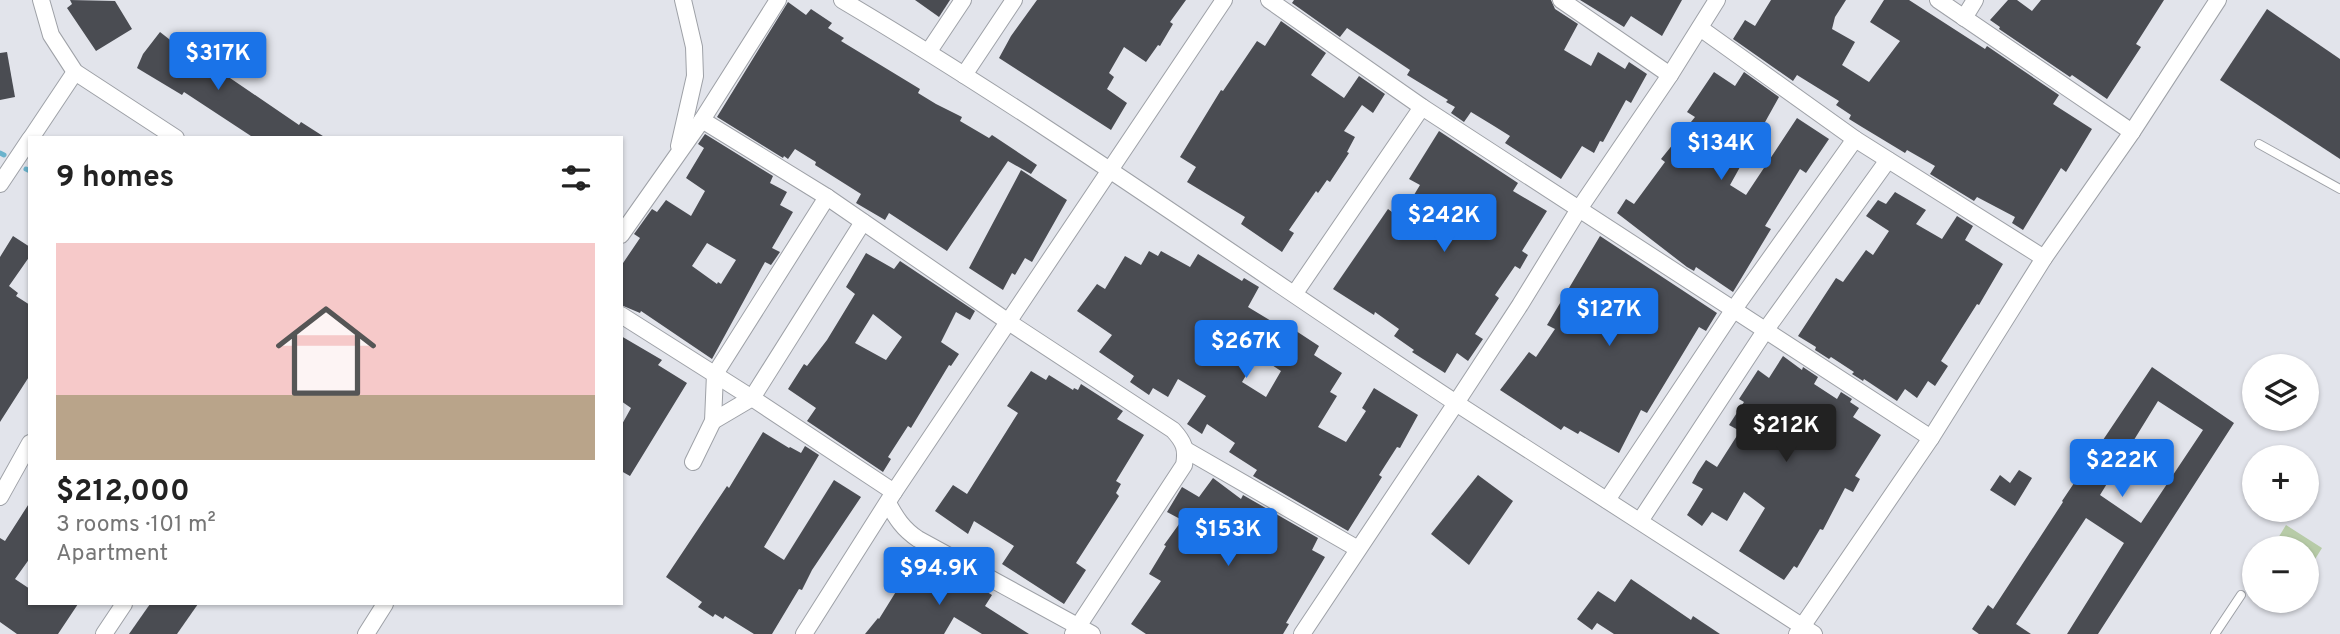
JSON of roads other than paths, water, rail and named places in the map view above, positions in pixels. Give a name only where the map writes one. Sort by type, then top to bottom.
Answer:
[{"type":"street","points":[[41,0],[51,35],[75,72],[173,136]]},
{"type":"street","points":[[676,155],[695,76],[694,47],[683,0]]},
{"type":"street","points":[[623,232],[702,120],[778,0]]},
{"type":"street","points":[[842,0],[929,51],[1804,632],[1931,438],[2044,258],[2132,132],[2218,0]]},
{"type":"street","points":[[929,51],[963,0]]},
{"type":"street","points":[[964,75],[1014,0]]},
{"type":"street","points":[[804,634],[1108,170],[1224,0]]},
{"type":"street","points":[[1269,0],[1422,107],[1931,438]]},
{"type":"street","points":[[1561,0],[1670,75]]},
{"type":"street","points":[[1302,634],[1456,403],[1579,209],[1670,75],[1717,0]]},
{"type":"street","points":[[1938,0],[2132,132]]},
{"type":"street","points":[[1964,18],[1975,0]]},
{"type":"street","points":[[1700,28],[1855,139],[2044,258]]},
{"type":"street","points":[[32,136],[75,72]]},
{"type":"street","points":[[1295,293],[1422,107]]},
{"type":"street","points":[[623,316],[752,398],[891,498],[897,520],[907,532],[1082,631],[1184,465],[1186,450],[1182,439],[1173,430],[1010,323],[827,197],[702,120]]},
{"type":"street","points":[[1607,500],[1734,309],[1855,139]]},
{"type":"street","points":[[2,181],[28,142]]},
{"type":"street","points":[[1640,521],[1765,331],[1888,160]]},
{"type":"street","points":[[693,462],[713,421],[715,374],[827,197]]},
{"type":"street","points":[[713,421],[752,398],[863,222]]},
{"type":"street","points":[[0,497],[28,447]]},
{"type":"street","points":[[1186,450],[1358,550]]},
{"type":"street","points":[[104,634],[123,605]]},
{"type":"street","points":[[366,634],[384,605]]},
{"type":"lane","points":[[2259,144],[2340,189]]},
{"type":"lane","points":[[2216,634],[2241,595]]},
{"type":"waterway","points":[[0,153],[4,155]]}]
